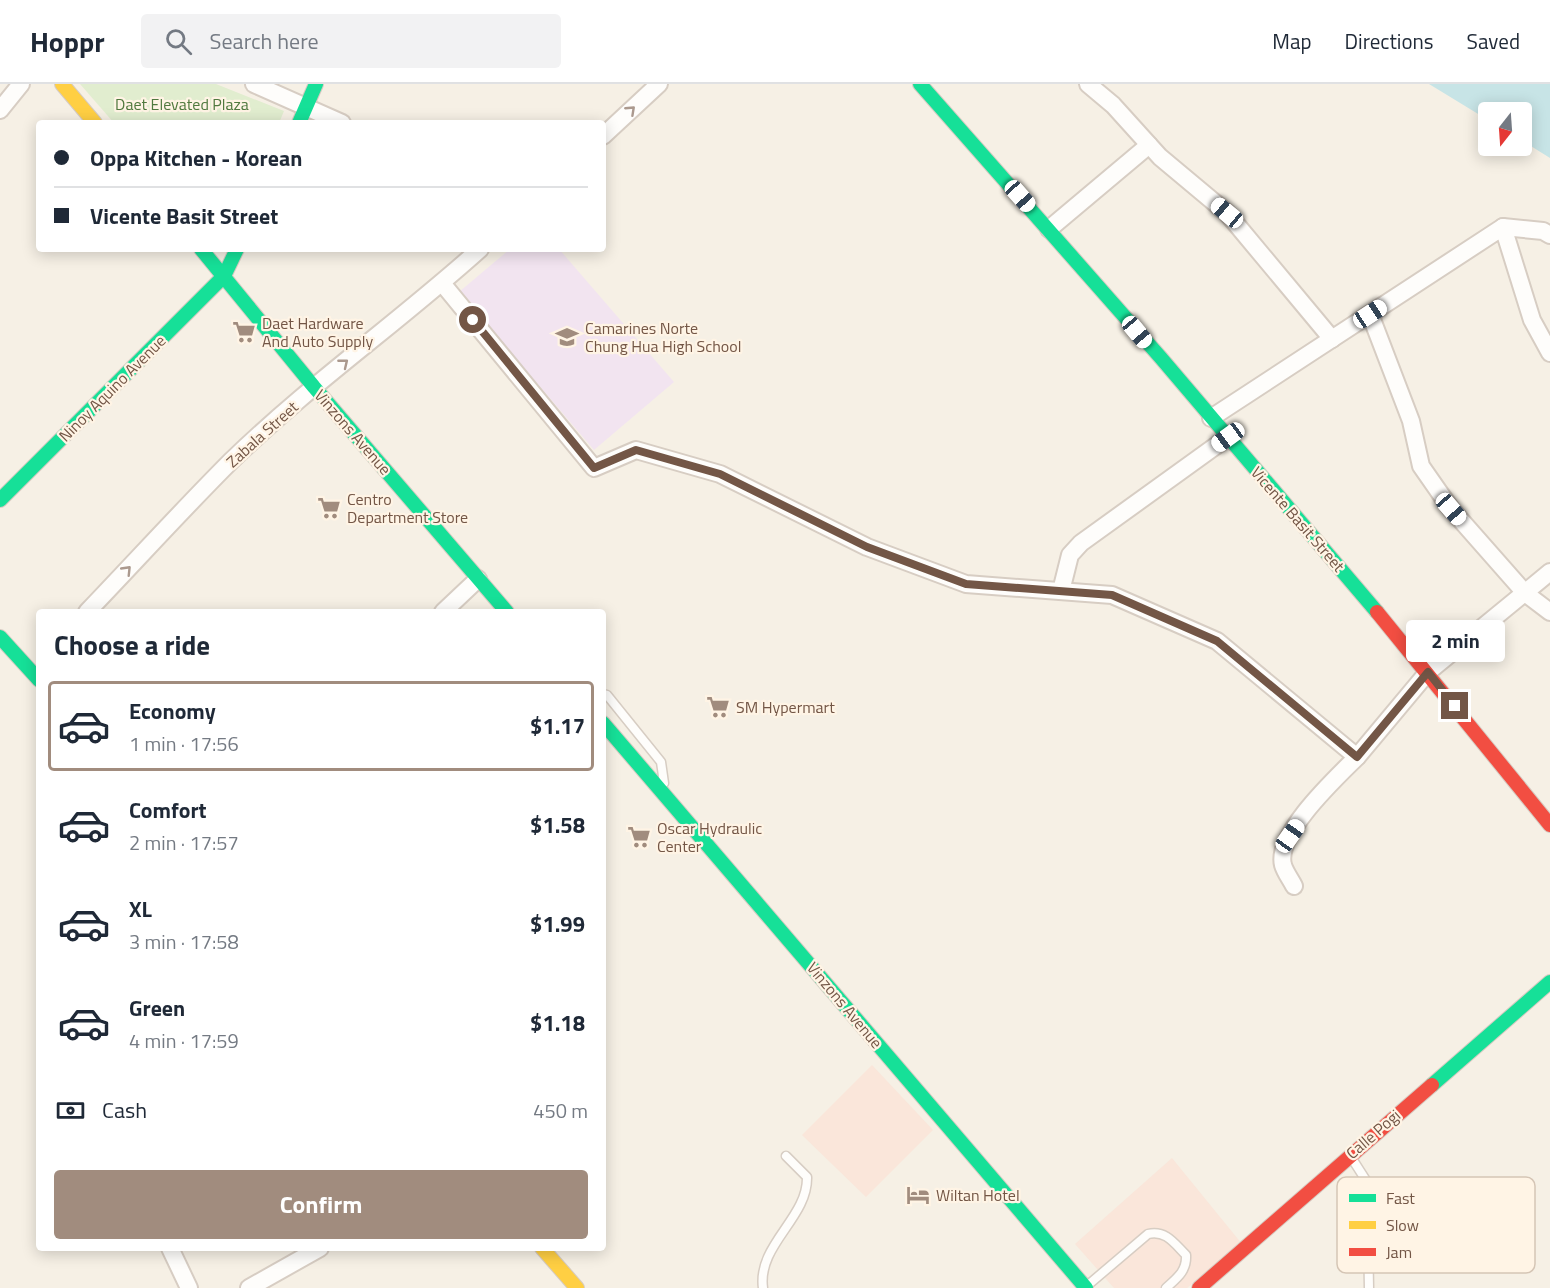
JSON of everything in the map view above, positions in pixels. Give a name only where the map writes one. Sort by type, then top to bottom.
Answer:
[{"type":"main road","points":[[62,84],[92,120]]},
{"type":"main road","points":[[300,120],[316,84]]},
{"type":"main road","name":"Vicente Basit Street","points":[[921,84],[1049,229],[1428,672],[1550,825]]},
{"type":"main road","name":"Vinzons Avenue","points":[[204,252],[314,387],[504,609]]},
{"type":"main road","name":"Ninoy Aquino Avenue","points":[[0,500],[224,276],[236,252]]},
{"type":"main road","points":[[0,637],[36,671]]},
{"type":"main road","name":"Vinzons Avenue","points":[[606,726],[1086,1288]]},
{"type":"main road","name":"Calle Pogi","points":[[1199,1288],[1349,1154],[1550,982]]},
{"type":"main road","points":[[545,1251],[577,1288]]},
{"type":"street","points":[[0,110],[21,84]]},
{"type":"street","points":[[254,84],[336,120]]},
{"type":"street","points":[[606,133],[659,84]]},
{"type":"street","points":[[1088,84],[1113,105],[1149,145],[1227,213],[1332,339]]},
{"type":"street","points":[[1049,229],[1149,145]]},
{"type":"street","points":[[1211,418],[1503,227],[1543,231],[1550,235]]},
{"type":"street","points":[[1503,227],[1532,320],[1550,353]]},
{"type":"street","name":"Zabala Street","points":[[90,609],[232,461],[314,387],[477,252]]},
{"type":"street","points":[[442,283],[594,468],[636,450],[720,474],[867,547],[966,584],[1112,595],[1217,641],[1357,757]]},
{"type":"street","points":[[1370,314],[1411,420],[1421,466],[1451,509],[1525,593],[1550,612]]},
{"type":"street","points":[[1061,591],[1070,555],[1081,543],[1228,437]]},
{"type":"street","points":[[1294,886],[1283,866],[1283,855],[1290,836],[1315,800],[1357,757],[1428,672],[1550,572]]},
{"type":"street","points":[[446,609],[478,579]]},
{"type":"street","points":[[171,1251],[189,1288]]},
{"type":"street","points":[[249,1288],[315,1251]]},
{"type":"lane","points":[[606,695],[662,762],[666,796]]},
{"type":"lane","points":[[1349,1154],[1364,1177]]},
{"type":"lane","points":[[763,1288],[763,1265],[807,1191],[807,1177],[786,1156]]},
{"type":"lane","points":[[1086,1288],[1148,1234],[1157,1232],[1165,1234],[1186,1255],[1187,1264],[1182,1274],[1166,1288]]},
{"type":"lane","points":[[1369,1273],[1369,1288]]},
{"type":"shaded area","name":"Camarines Norte Chung Hua High School","points":[[506,252],[562,252],[674,382],[594,450],[459,292]]},
{"type":"shaded area","points":[[872,1065],[933,1130],[866,1197],[802,1135]]},
{"type":"shaded area","points":[[1172,1158],[1242,1244],[1187,1288],[1114,1288],[1075,1244]]},
{"type":"green space","name":"Daet Elevated Plaza","points":[[80,84],[216,84],[284,111],[280,120],[111,120]]},
{"type":"water","points":[[1429,84],[1550,84],[1550,158],[1532,147],[1532,102],[1478,102],[1478,114]]},
{"type":"traffic: fast","points":[[300,120],[316,84]]},
{"type":"traffic: fast","points":[[920,84],[1161,358],[1377,612]]},
{"type":"traffic: fast","points":[[203,252],[314,387],[504,609]]},
{"type":"traffic: fast","points":[[0,500],[224,276],[236,252]]},
{"type":"traffic: fast","points":[[0,637],[36,677]]},
{"type":"traffic: fast","points":[[606,727],[1086,1288]]},
{"type":"traffic: fast","points":[[1432,1085],[1550,982]]},
{"type":"traffic: slow","points":[[62,84],[92,120]]},
{"type":"traffic: slow","points":[[545,1251],[577,1288]]},
{"type":"traffic: jam","points":[[1377,612],[1550,825]]},
{"type":"traffic: jam","points":[[1199,1288],[1432,1085]]},
{"type":"place","name":"Daet Hardware And Auto Supply","points":[[244,332]]},
{"type":"place","name":"Camarines Norte Chung Hua High School","points":[[567,337]]},
{"type":"place","name":"Centro Department Store","points":[[329,508]]},
{"type":"place","name":"SM Hypermart","points":[[718,707]]},
{"type":"place","name":"Oscar Hydraulic Center","points":[[639,837]]},
{"type":"place","name":"Wiltan Hotel","points":[[918,1195]]},
{"type":"route","points":[[473,320],[594,468],[636,450],[720,474],[867,547],[966,584],[1112,595],[1217,641],[1357,757],[1428,672],[1455,706]]}]
